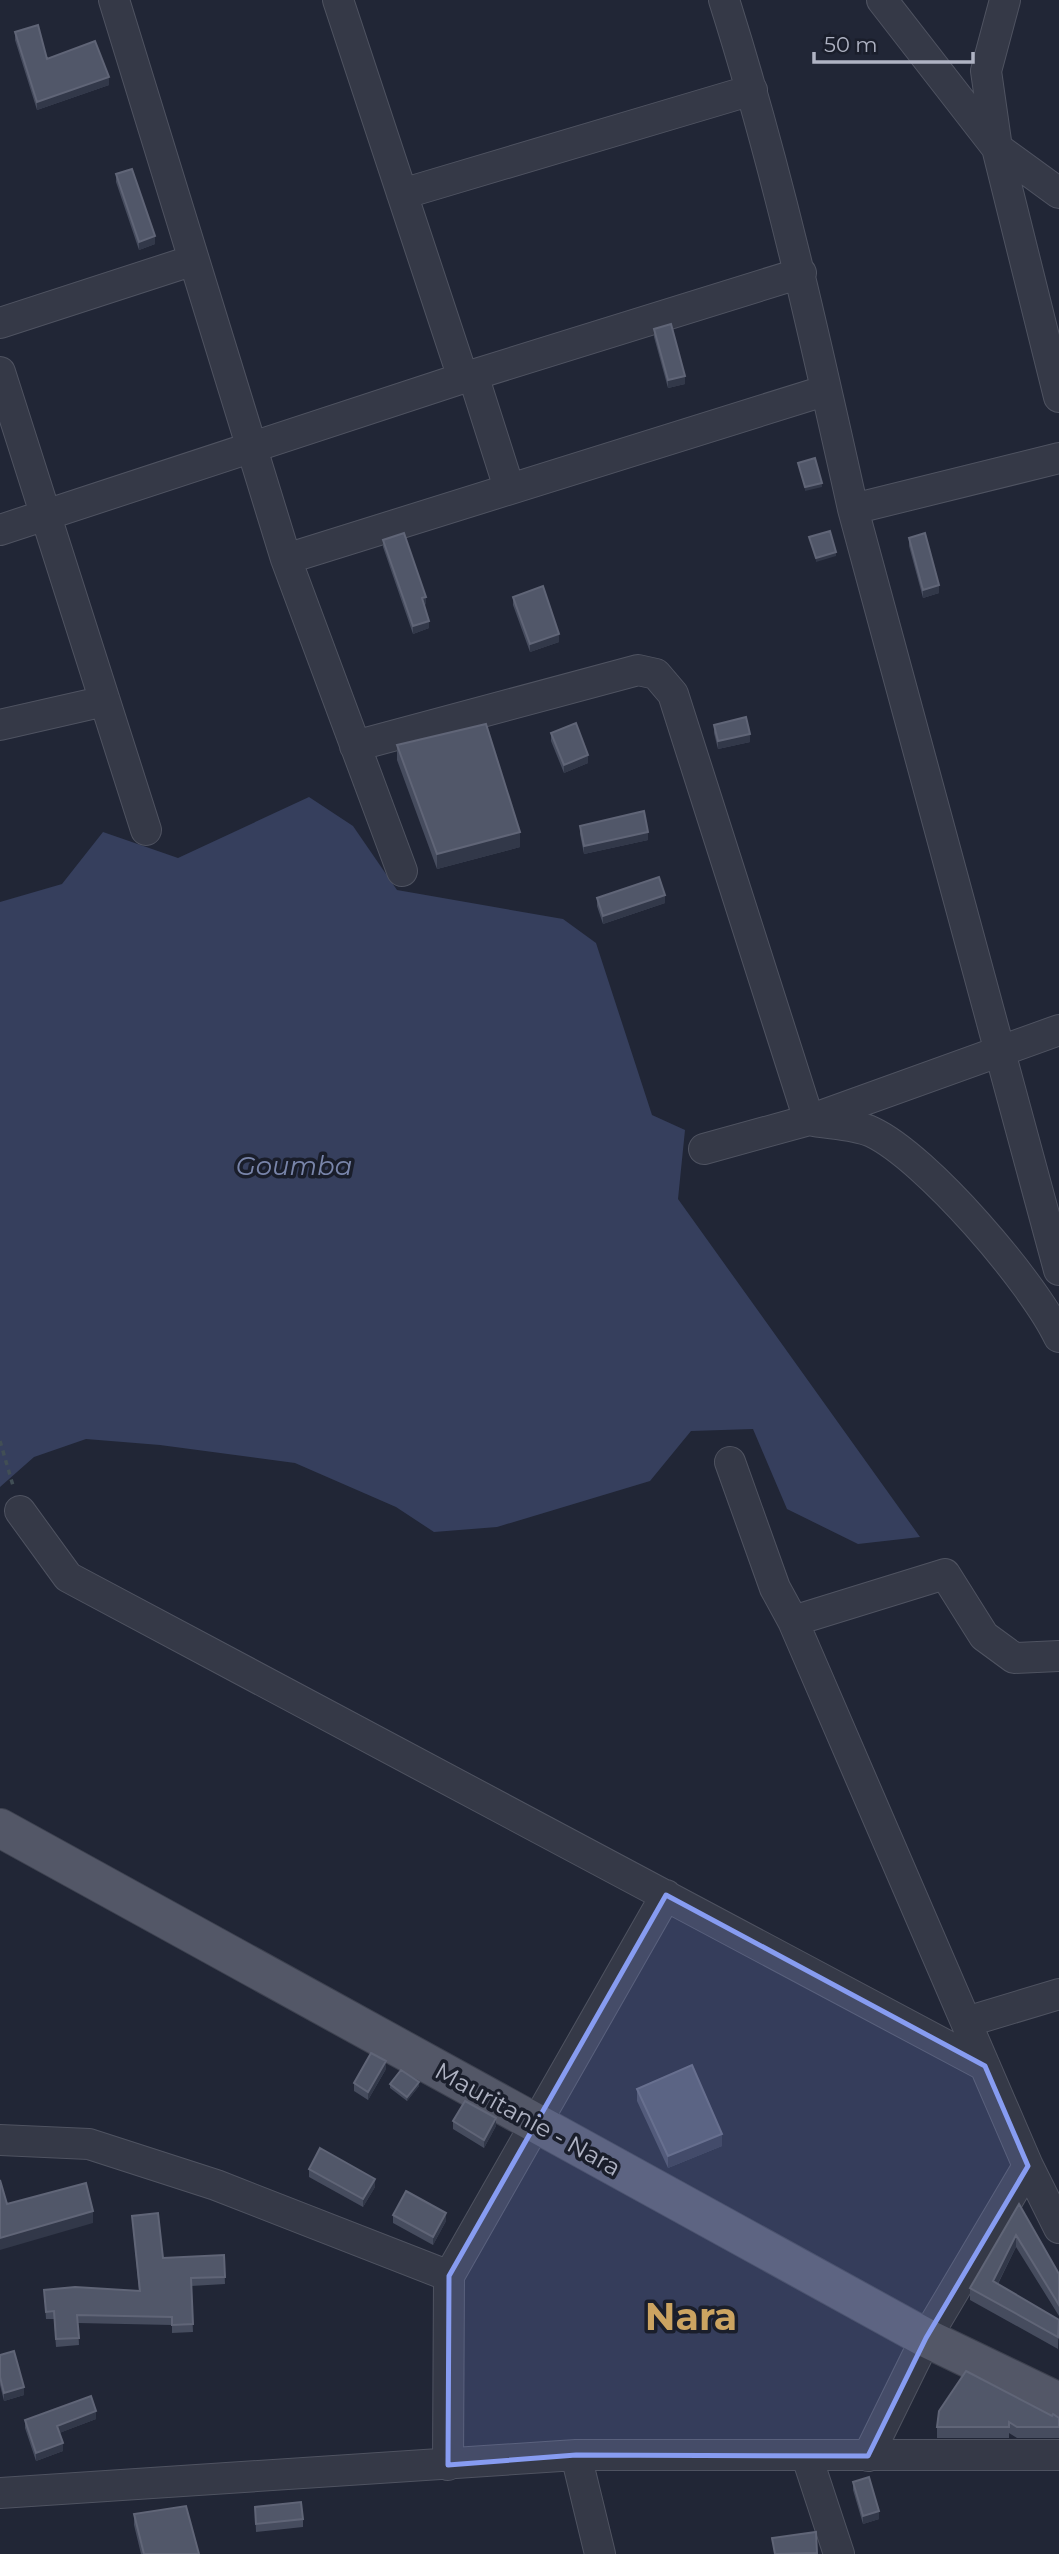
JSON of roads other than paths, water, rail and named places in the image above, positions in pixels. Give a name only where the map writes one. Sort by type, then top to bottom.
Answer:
[{"type":"main road","name":"Mauritanie - Nara","points":[[0,1828],[926,2338],[1059,2402]]},
{"type":"street","points":[[114,0],[286,559],[402,871]]},
{"type":"street","points":[[338,0],[402,194],[509,488]]},
{"type":"street","points":[[724,0],[752,90],[801,273],[824,391],[853,509],[1059,1270]]},
{"type":"street","points":[[882,0],[997,148],[1059,193]]},
{"type":"street","points":[[1004,0],[986,71],[997,148],[1059,397]]},
{"type":"street","points":[[402,194],[752,90]]},
{"type":"street","points":[[0,323],[194,260]]},
{"type":"street","points":[[0,530],[468,377],[801,273]]},
{"type":"street","points":[[0,372],[146,830]]},
{"type":"street","points":[[286,559],[824,391]]},
{"type":"street","points":[[853,509],[1059,458]]},
{"type":"street","points":[[355,746],[638,670],[656,674],[673,694],[809,1120]]},
{"type":"street","points":[[0,725],[105,701]]},
{"type":"street","points":[[704,1149],[809,1120],[1059,1030]]},
{"type":"street","points":[[809,1120],[871,1132],[924,1167],[1003,1256],[1050,1318],[1059,1337]]},
{"type":"street","points":[[730,1462],[775,1588],[793,1621],[965,2022],[1059,2228]]},
{"type":"street","points":[[20,1511],[68,1577],[985,2066]]},
{"type":"street","points":[[793,1621],[945,1573],[984,1636],[1014,1658],[1059,1656]]},
{"type":"street","points":[[448,2465],[449,2276],[666,1895]]},
{"type":"street","points":[[965,2022],[1059,1994]]},
{"type":"street","points":[[0,2140],[89,2144],[216,2185],[449,2276]]},
{"type":"street","points":[[868,2456],[926,2338],[1028,2165]]},
{"type":"street","points":[[576,2455],[600,2554]]},
{"type":"street","points":[[0,2493],[576,2455],[1059,2455]]},
{"type":"street","points":[[807,2457],[839,2554]]},
{"type":"water","name":"Goumba","points":[[309,797],[353,826],[397,890],[563,919],[596,943],[652,1115],[685,1130],[678,1199],[920,1537],[858,1544],[787,1509],[753,1429],[691,1431],[650,1481],[497,1527],[434,1532],[396,1507],[295,1463],[160,1445],[86,1439],[34,1457],[0,1487],[0,902],[62,884],[103,832],[178,858]]},
{"type":"district","name":"Nara","points":[[691,2316]]}]
